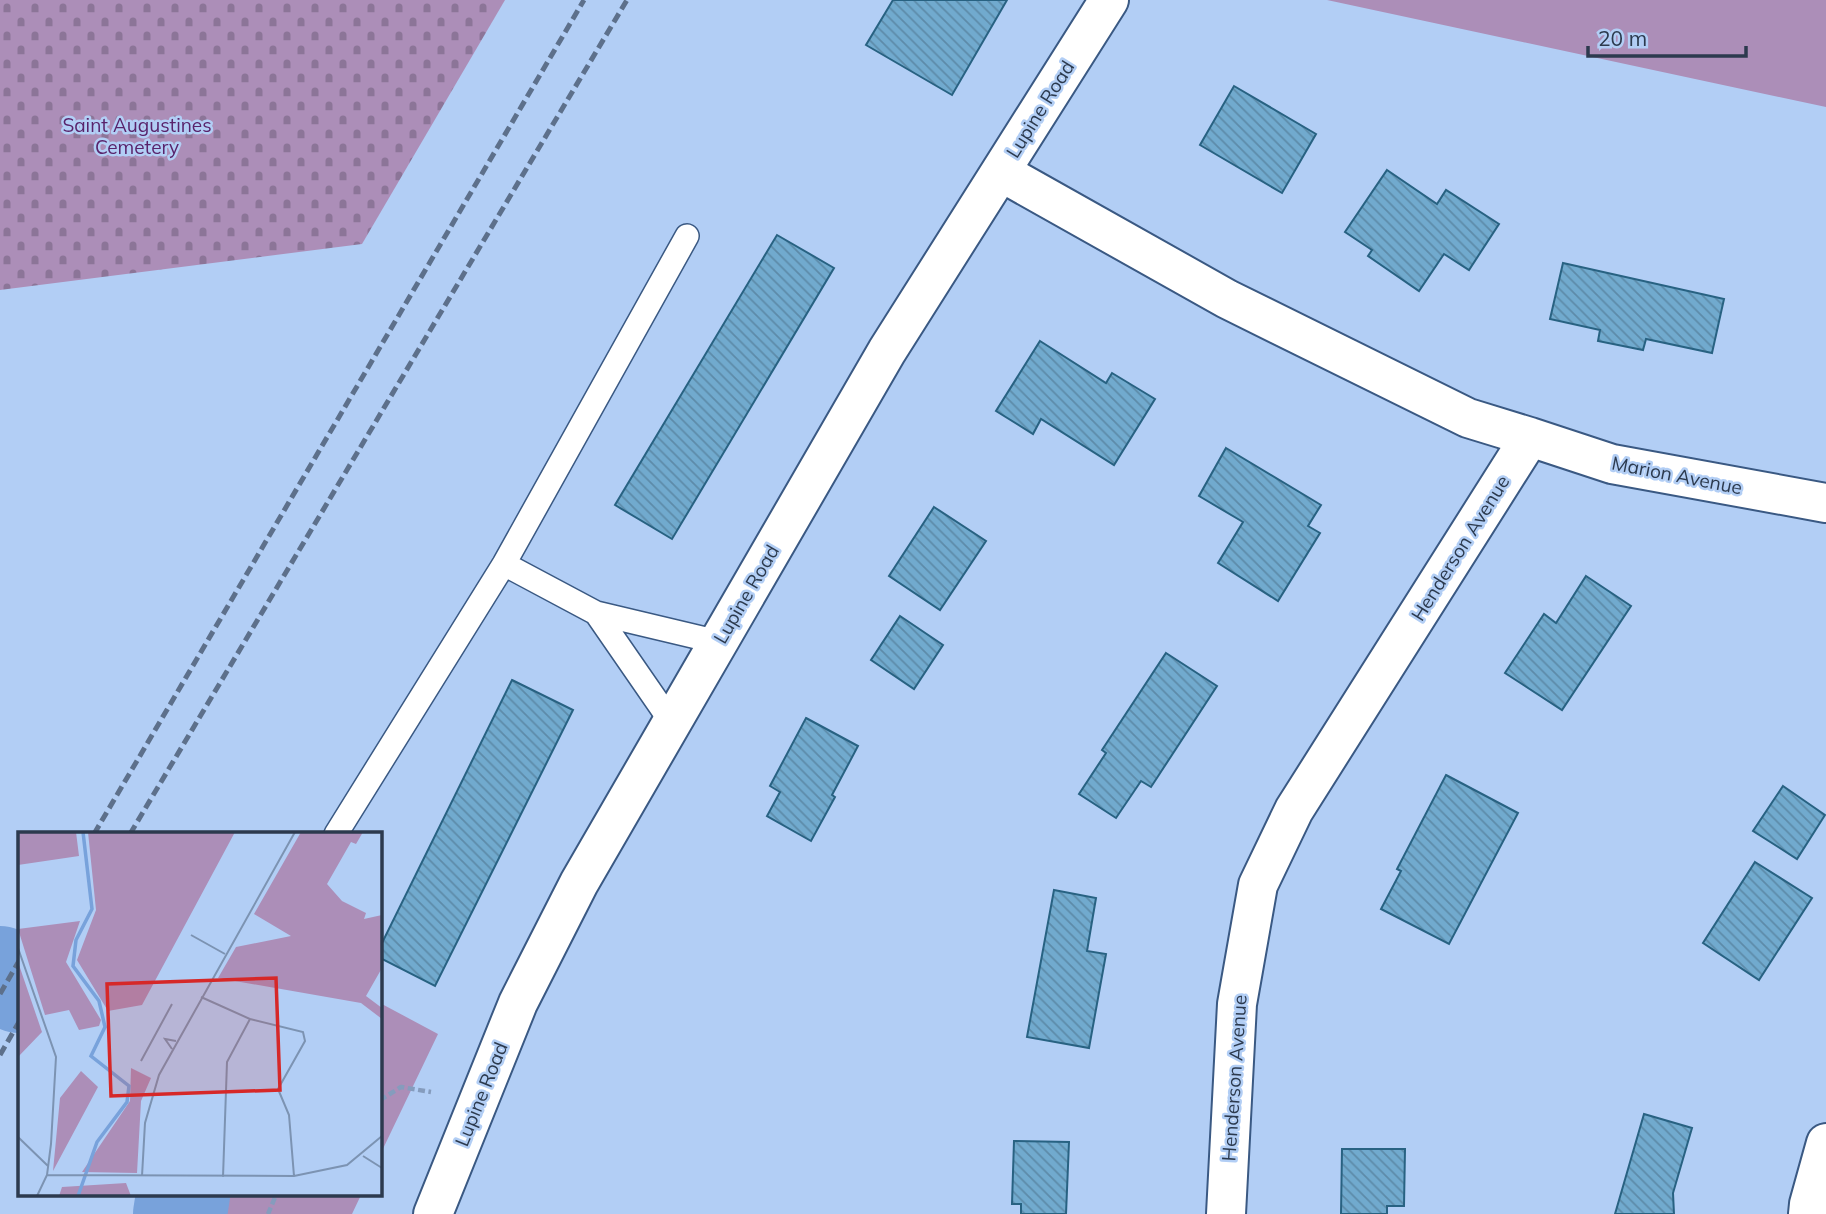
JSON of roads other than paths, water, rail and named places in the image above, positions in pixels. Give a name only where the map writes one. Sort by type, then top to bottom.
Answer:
[{"type":"street","name":"Lupine Road","points":[[433,1214],[518,1003],[579,883],[887,351],[1109,0]]},
{"type":"street","points":[[1001,172],[1227,299],[1468,418],[1530,437]]},
{"type":"street","name":"Marion Avenue","points":[[1530,437],[1612,464],[1826,503]]},
{"type":"street","name":"Henderson Avenue","points":[[1226,1214],[1237,1004],[1258,885],[1294,810],[1530,437]]},
{"type":"street","points":[[1808,1214],[1826,1143]]},
{"type":"lane","points":[[337,832],[504,564],[687,236]]},
{"type":"lane","points":[[504,564],[596,613],[718,642]]},
{"type":"lane","points":[[596,613],[672,723]]},
{"type":"waterway","points":[[0,973],[18,985]]},
{"type":"waterway","points":[[180,1214],[183,1196]]},
{"type":"railway","points":[[95,832],[584,0]]},
{"type":"railway","points":[[131,832],[627,0]]},
{"type":"railway","points":[[0,994],[18,963]]},
{"type":"railway","points":[[0,1055],[18,1024]]},
{"type":"park label","name":"Saint Augustines Cemetery","points":[[137,136]]}]
